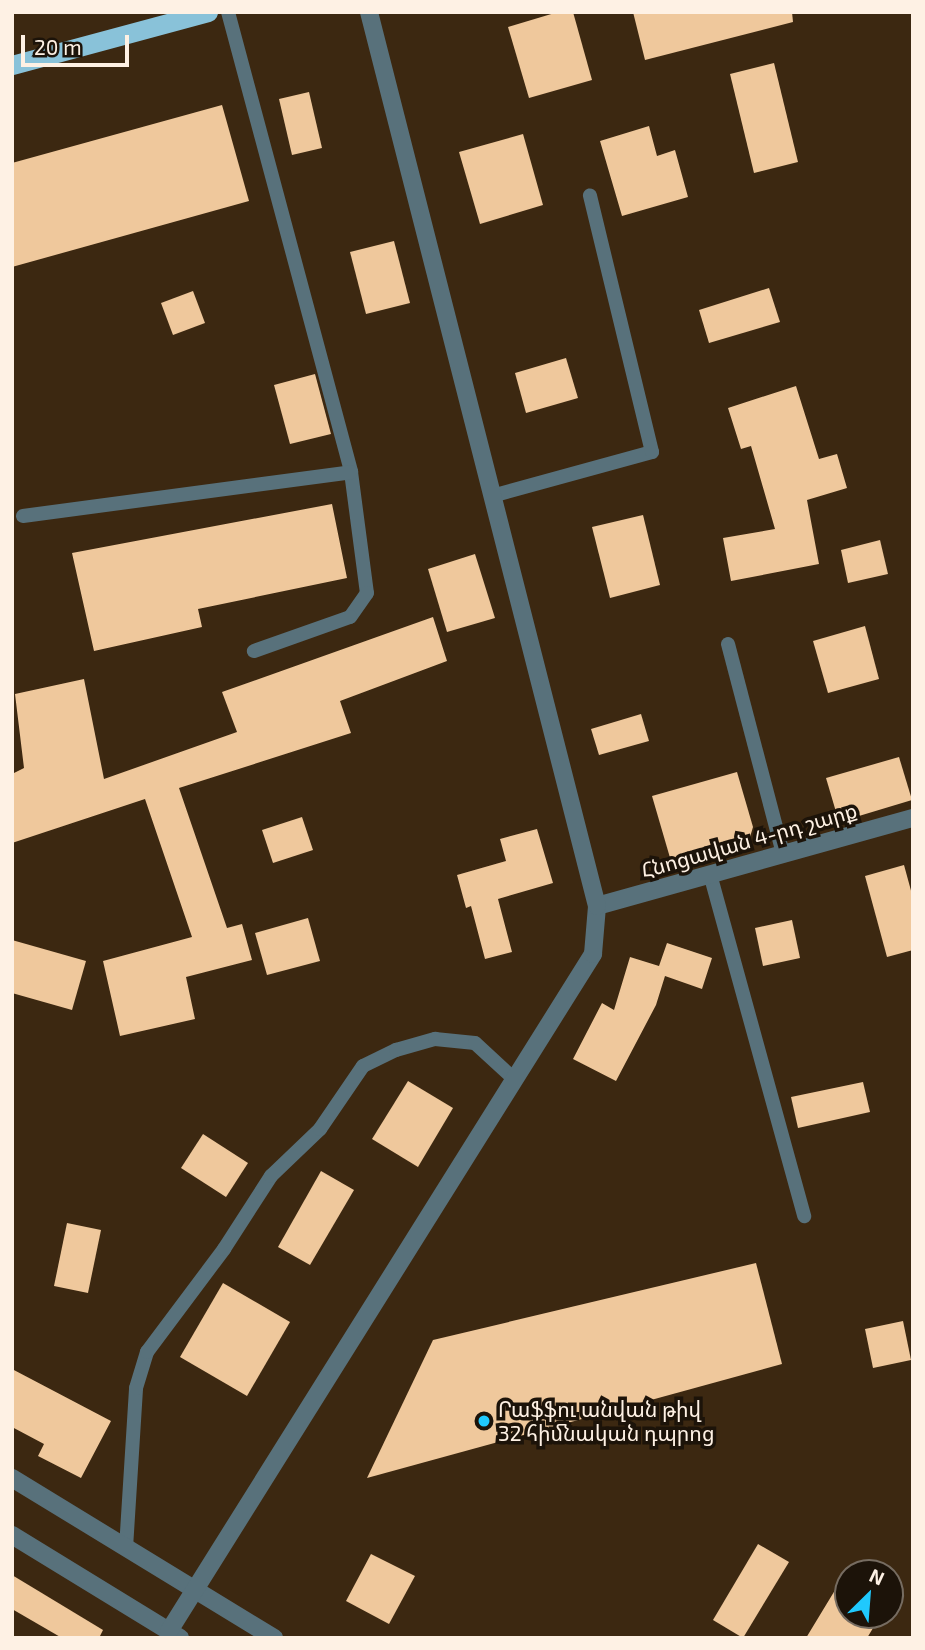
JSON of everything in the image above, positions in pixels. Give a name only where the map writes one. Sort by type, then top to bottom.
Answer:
[{"type":"highway","points":[[12,65],[208,12]]},
{"type":"street","points":[[12,1535],[175,1634],[195,1590],[593,954],[597,906],[369,12]]},
{"type":"street","name":"Հնոցավան 4-րդ շարք","points":[[597,906],[913,818]]},
{"type":"street","points":[[12,1478],[274,1638]]},
{"type":"lane","points":[[229,12],[351,472],[367,593],[350,617],[254,651]]},
{"type":"lane","points":[[492,496],[652,452],[590,195]]},
{"type":"lane","points":[[23,516],[351,472]]},
{"type":"lane","points":[[728,644],[783,854]]},
{"type":"lane","points":[[710,874],[804,1216]]},
{"type":"lane","points":[[126,1548],[136,1388],[147,1352],[224,1250],[271,1177],[320,1129],[363,1066],[396,1050],[435,1039],[475,1043],[514,1079]]},
{"type":"building","points":[[558,12],[573,12],[592,80],[529,98],[508,27]]},
{"type":"building","points":[[633,12],[792,12],[793,22],[645,60]]},
{"type":"building","points":[[774,63],[798,162],[754,173],[730,74]]},
{"type":"building","points":[[309,92],[322,148],[292,155],[279,99]]},
{"type":"building","points":[[222,105],[249,201],[12,267],[12,163]]},
{"type":"building","points":[[649,126],[657,156],[675,150],[688,197],[622,216],[600,141]]},
{"type":"building","points":[[523,134],[543,205],[480,224],[459,152]]},
{"type":"building","points":[[394,241],[410,303],[366,314],[350,252]]},
{"type":"building","points":[[769,288],[780,322],[709,343],[699,310]]},
{"type":"building","points":[[193,291],[205,323],[173,335],[161,303]]},
{"type":"building","points":[[566,358],[578,398],[526,413],[515,373]]},
{"type":"building","points":[[315,374],[331,434],[290,444],[274,385]]},
{"type":"building","points":[[796,386],[819,459],[837,454],[847,488],[807,500],[819,564],[731,581],[723,538],[775,529],[751,446],[741,449],[728,408]]},
{"type":"building","points":[[332,504],[347,578],[198,609],[202,627],[94,651],[72,553]]},
{"type":"building","points":[[643,515],[660,585],[610,598],[592,527]]},
{"type":"building","points":[[880,540],[888,574],[848,583],[841,550]]},
{"type":"building","points":[[475,554],[495,618],[447,632],[428,569]]},
{"type":"building","points":[[433,617],[447,661],[340,701],[351,733],[179,788],[227,928],[242,924],[252,960],[186,977],[195,1019],[120,1036],[103,961],[192,937],[145,799],[12,843],[12,774],[24,768],[15,694],[84,679],[104,779],[237,732],[222,692]]},
{"type":"building","points":[[865,626],[879,679],[828,693],[813,641]]},
{"type":"building","points":[[641,714],[649,741],[599,755],[591,729]]},
{"type":"building","points":[[899,757],[912,800],[839,822],[826,778]]},
{"type":"building","points":[[737,772],[753,827],[747,847],[673,868],[652,796]]},
{"type":"building","points":[[302,817],[313,850],[273,863],[262,830]]},
{"type":"building","points":[[537,829],[553,883],[498,899],[512,952],[485,959],[471,906],[466,908],[457,875],[506,861],[500,839]]},
{"type":"building","points":[[904,865],[913,898],[913,950],[887,957],[865,876]]},
{"type":"building","points":[[308,918],[320,961],[267,975],[255,933]]},
{"type":"building","points":[[792,920],[800,958],[763,966],[755,928]]},
{"type":"building","points":[[12,940],[86,961],[72,1010],[12,993]]},
{"type":"building","points":[[667,943],[712,958],[702,989],[665,976],[656,1005],[616,1081],[573,1059],[602,1003],[614,1010],[630,957],[659,966]]},
{"type":"building","points":[[408,1081],[453,1108],[418,1167],[372,1139]]},
{"type":"building","points":[[863,1082],[870,1112],[798,1128],[791,1097]]},
{"type":"building","points":[[203,1134],[248,1163],[226,1197],[181,1168]]},
{"type":"building","points":[[321,1171],[354,1190],[310,1265],[278,1247]]},
{"type":"building","points":[[67,1223],[101,1230],[88,1293],[54,1286]]},
{"type":"building","name":"Րաֆֆու անվան թիվ 32 հիմնական դպրոց","points":[[756,1263],[782,1364],[367,1478],[433,1340]]},
{"type":"building","points":[[223,1283],[290,1322],[247,1396],[180,1357]]},
{"type":"building","points":[[903,1321],[911,1360],[873,1368],[865,1329]]},
{"type":"building","points":[[12,1369],[111,1421],[81,1478],[38,1456],[44,1444],[12,1427]]},
{"type":"building","points":[[758,1544],[789,1562],[743,1638],[713,1620]]},
{"type":"building","points":[[371,1554],[415,1576],[389,1624],[346,1601]]},
{"type":"building","points":[[12,1575],[103,1630],[99,1638],[62,1638],[12,1609]]},
{"type":"building","points":[[834,1592],[834,1629],[872,1629],[867,1638],[806,1638]]},
{"type":"place","name":"Րաֆֆու անվան թիվ 32 հիմնական դպրոց","points":[[484,1421]]}]
